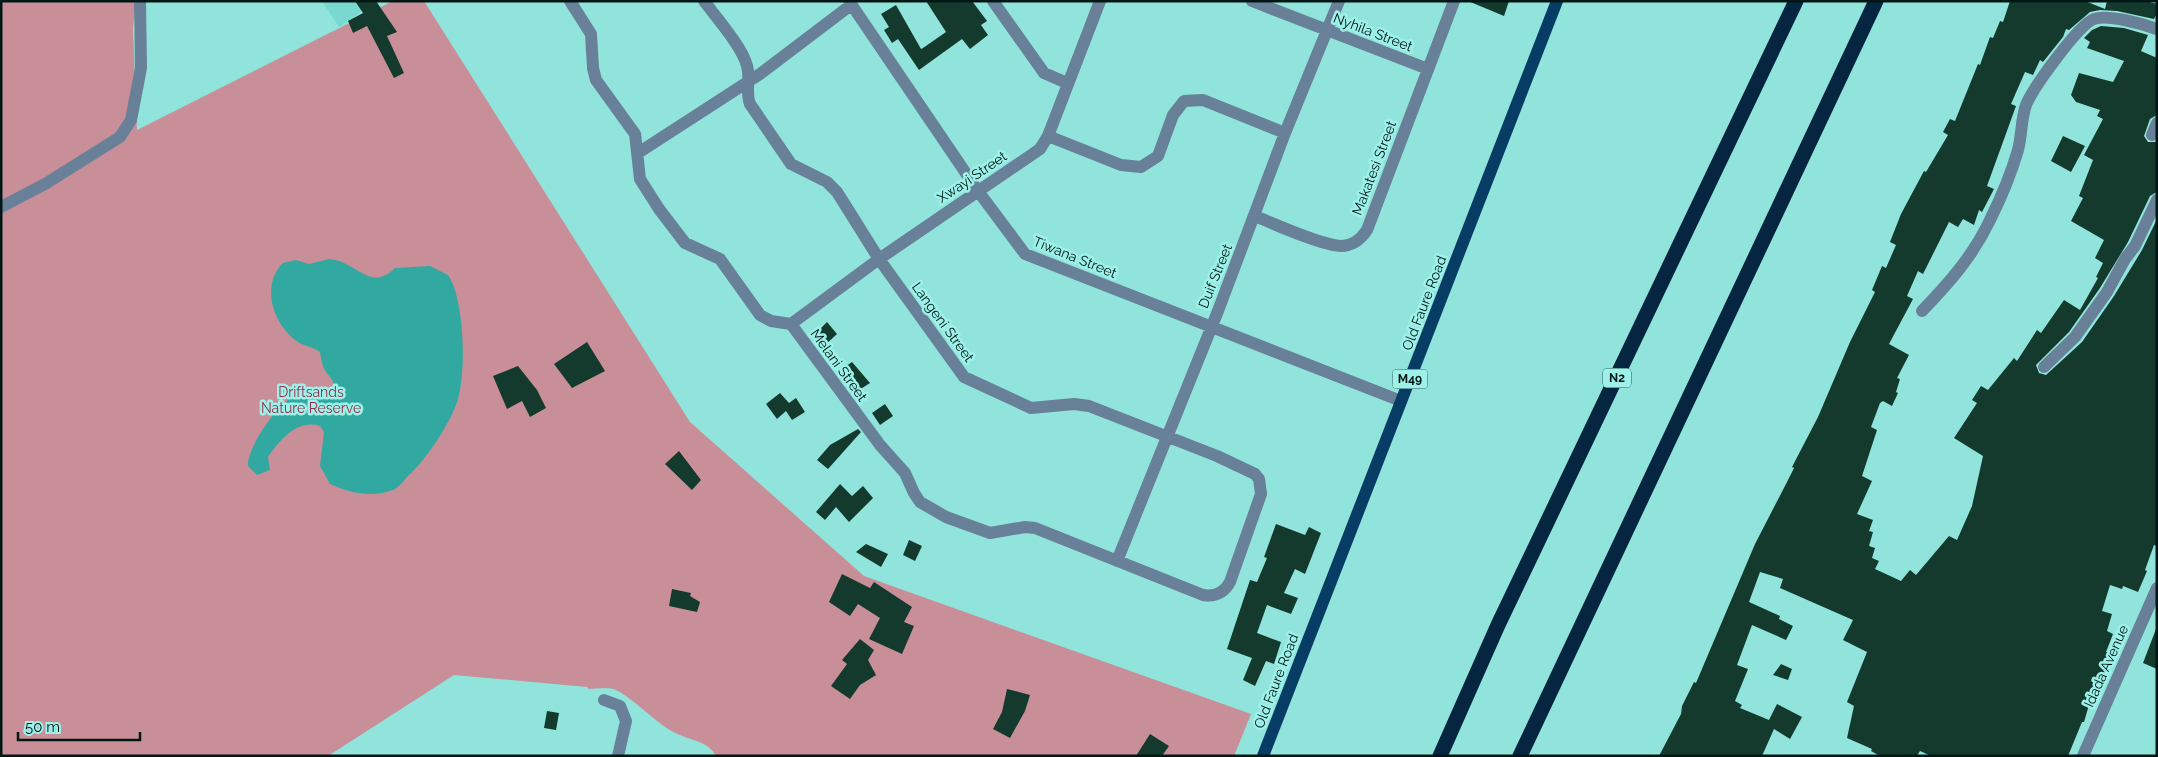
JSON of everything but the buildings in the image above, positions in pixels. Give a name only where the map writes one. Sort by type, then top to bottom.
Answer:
[{"type":"highway","name":"N2","points":[[1440,756],[1498,624],[1796,1]]},
{"type":"highway","points":[[1520,756],[1876,1]]},
{"type":"main road","name":"Old Faure Road","points":[[1263,756],[1557,1]]},
{"type":"street","points":[[1,207],[45,184],[120,137],[128,126],[131,120],[141,68],[140,1]]},
{"type":"street","name":"Melani Street","points":[[570,1],[591,34],[593,68],[596,80],[632,128],[637,139],[640,179],[682,239],[690,245],[712,253],[720,259],[763,317],[771,321],[791,324],[880,445],[905,472],[920,502],[946,516],[987,532],[1035,528],[1203,595],[1218,594]]},
{"type":"street","name":"Langeni Street","points":[[704,1],[744,58],[748,70],[747,96],[750,104],[789,162],[832,186],[879,259],[964,377],[1027,407],[1089,406],[1249,470],[1259,479],[1261,494],[1230,582],[1218,594]]},
{"type":"street","points":[[993,1],[1044,73],[1067,83]]},
{"type":"street","name":"Xwayi Street","points":[[791,324],[879,259],[1035,152],[1048,136],[1100,1]]},
{"type":"street","name":"Nyhila Street","points":[[1252,1],[1428,69]]},
{"type":"street","name":"Duif Street","points":[[1116,561],[1211,327],[1255,216],[1285,133],[1339,1]]},
{"type":"street","name":"Makatesi Street","points":[[1255,216],[1331,244],[1350,245],[1361,238],[1367,230],[1454,1]]},
{"type":"street","points":[[638,153],[748,82],[850,3]]},
{"type":"street","name":"Tiwana Street","points":[[850,3],[978,191],[1025,254],[1401,401]]},
{"type":"street","points":[[1922,311],[1972,254],[1990,221],[2011,171],[2022,134],[2026,107],[2033,91],[2079,30],[2092,20],[2102,18],[2137,22],[2157,30]]},
{"type":"street","points":[[1048,136],[1120,165],[1141,167],[1158,156],[1173,115],[1184,101],[1203,100],[1285,133]]},
{"type":"street","points":[[2044,367],[2075,337],[2107,292],[2125,259],[2135,246],[2157,200]]},
{"type":"street","name":"Idada Avenue","points":[[2083,756],[2157,588]]},
{"type":"street","points":[[604,700],[620,706],[626,721],[618,756]]},
{"type":"shaded area","points":[[322,1],[377,1],[339,27]]},
{"type":"green space","name":"Driftsands Nature Reserve","points":[[1,1],[136,1],[133,28],[137,130],[393,1],[424,1],[690,422],[864,576],[1251,714],[1234,756],[716,756],[713,751],[700,742],[671,731],[624,695],[613,689],[589,689],[587,687],[454,675],[328,756],[1,756]]},
{"type":"water","points":[[329,259],[339,261],[371,277],[386,275],[395,268],[430,266],[448,275],[454,286],[458,302],[463,339],[463,358],[460,393],[456,405],[442,432],[416,469],[398,487],[377,494],[345,490],[330,484],[320,466],[324,432],[320,426],[304,426],[290,432],[268,457],[270,470],[257,475],[248,466],[253,447],[259,436],[284,403],[301,393],[327,399],[334,392],[335,386],[326,372],[320,352],[298,342],[287,332],[275,313],[271,292],[272,281],[283,263],[296,260],[309,264]]}]
